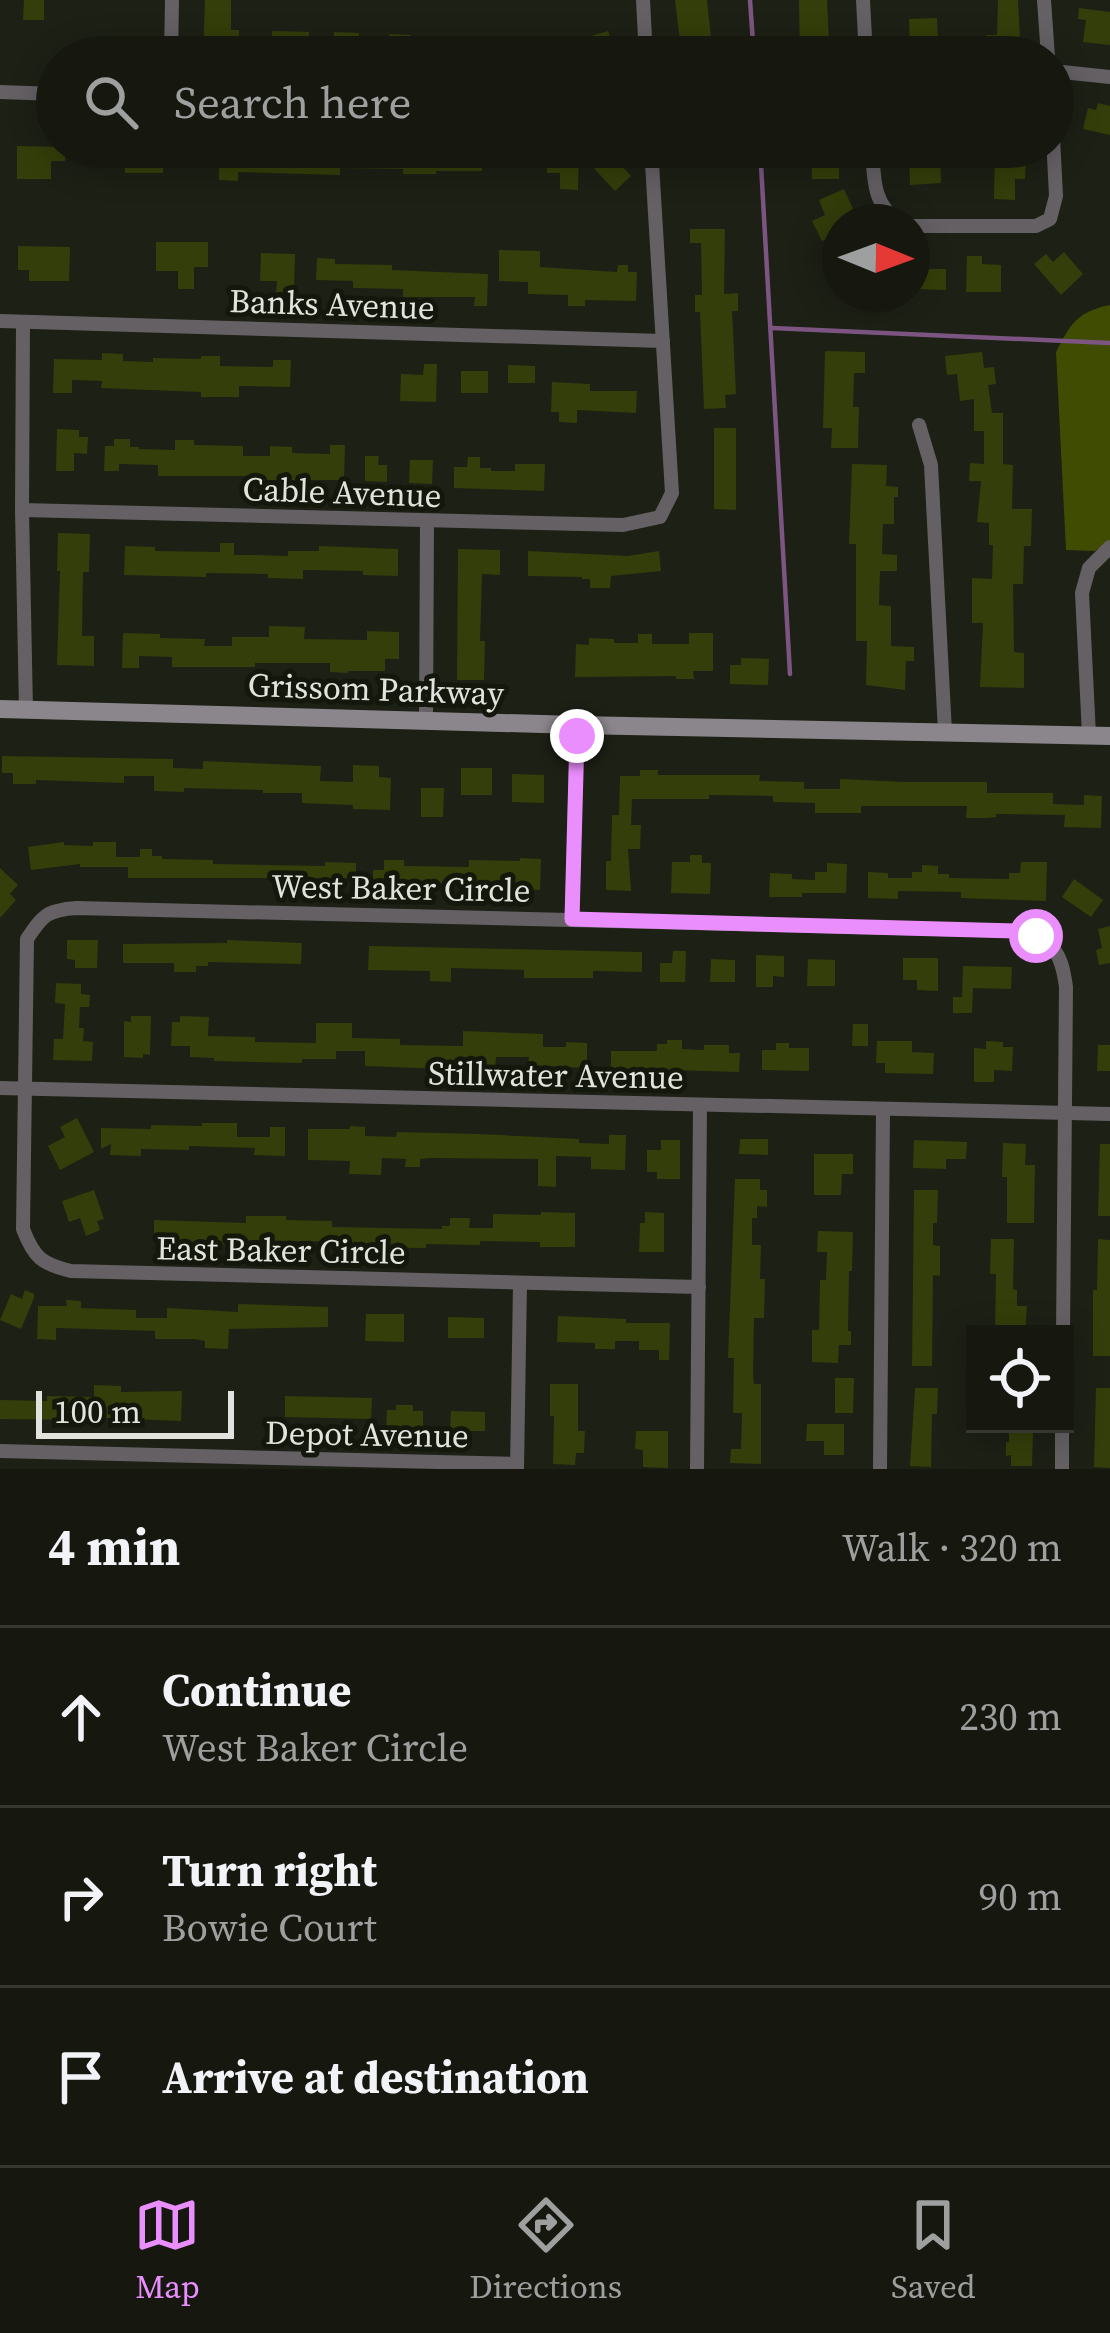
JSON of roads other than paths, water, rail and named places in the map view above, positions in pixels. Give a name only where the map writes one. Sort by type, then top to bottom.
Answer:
[{"type":"main road","name":"Grissom Parkway","points":[[0,709],[1110,736]]},
{"type":"street","points":[[172,0],[172,36]]},
{"type":"street","points":[[643,0],[645,36]]},
{"type":"street","points":[[862,0],[865,36]]},
{"type":"street","points":[[1044,0],[1047,36]]},
{"type":"street","points":[[1074,73],[1110,77]]},
{"type":"street","points":[[0,92],[36,93]]},
{"type":"street","points":[[652,168],[663,341]]},
{"type":"street","points":[[874,168],[881,204]]},
{"type":"street","points":[[930,226],[1036,226],[1050,219],[1056,196],[1055,168]]},
{"type":"street","name":"Banks Avenue","points":[[0,321],[663,341]]},
{"type":"street","points":[[23,322],[26,710]]},
{"type":"street","name":"Cable Avenue","points":[[22,510],[427,522],[623,524],[660,517],[671,493],[663,341]]},
{"type":"street","points":[[920,425],[931,465],[945,732]]},
{"type":"street","points":[[426,719],[427,522]]},
{"type":"street","points":[[1089,735],[1082,593],[1089,568],[1110,547]]},
{"type":"street","points":[[572,919],[577,725]]},
{"type":"street","name":"West Baker Circle","points":[[25,1089],[27,939],[41,917],[56,910],[1016,931],[1052,946],[1063,964],[1066,987],[1063,1325]]},
{"type":"street","name":"Stillwater Avenue","points":[[0,1088],[1110,1114]]},
{"type":"street","name":"East Baker Circle","points":[[25,1089],[23,1229],[31,1250],[47,1265],[71,1271],[699,1286]]},
{"type":"street","points":[[697,1469],[700,1106]]},
{"type":"street","points":[[880,1469],[883,1110]]},
{"type":"street","points":[[517,1466],[520,1283]]},
{"type":"street","points":[[1062,1433],[1062,1469]]},
{"type":"street","name":"Depot Avenue","points":[[0,1451],[336,1465],[517,1466]]},
{"type":"waterway","points":[[750,0],[753,36]]},
{"type":"waterway","points":[[761,168],[790,674]]},
{"type":"waterway","points":[[772,328],[1110,343]]}]
